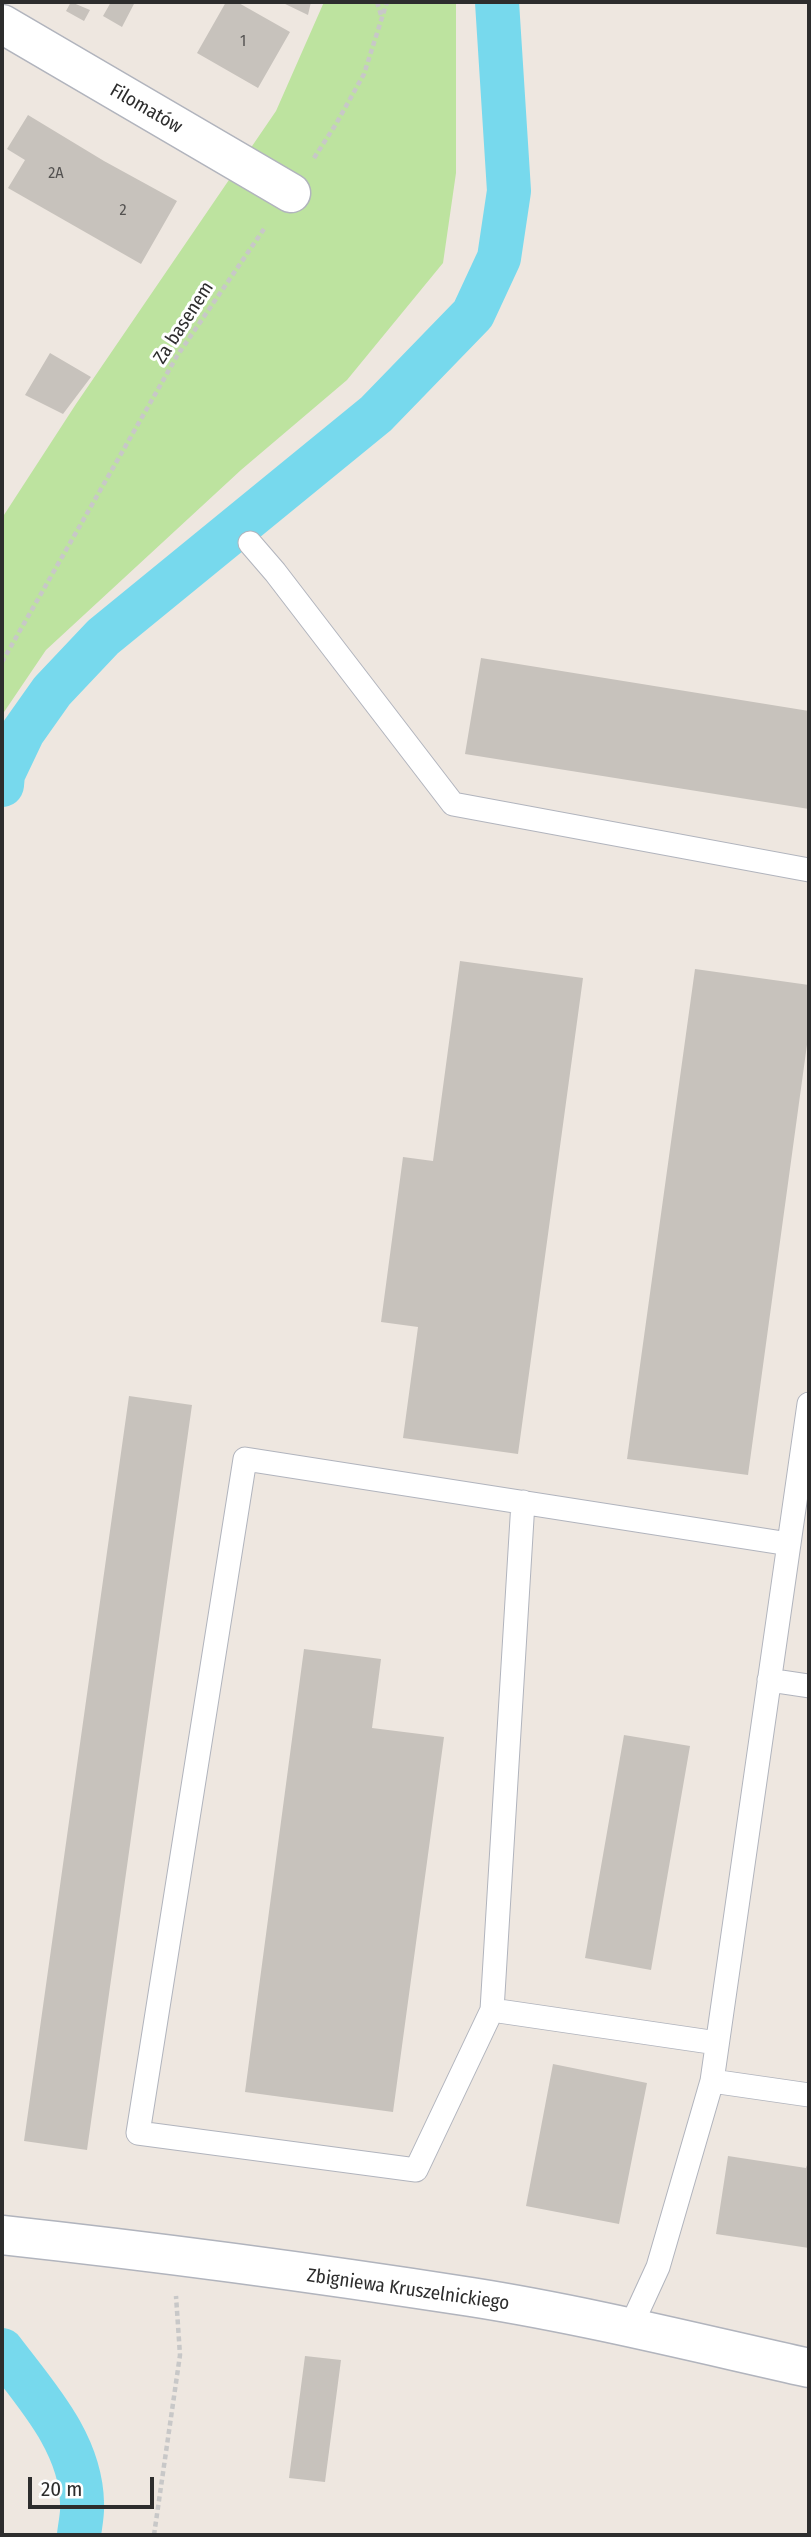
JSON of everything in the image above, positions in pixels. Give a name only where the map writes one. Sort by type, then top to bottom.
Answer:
[{"type":"street","name":"Filomatów","points":[[2,24],[291,193]]},
{"type":"street","name":"Zbigniewa Kruszelnickiego","points":[[3,2235],[472,2297],[630,2328],[809,2368]]},
{"type":"lane","points":[[250,543],[453,804],[809,870]]},
{"type":"lane","points":[[630,2328],[658,2267],[712,2081],[809,1404]]},
{"type":"lane","points":[[523,1502],[492,2010],[416,2170],[138,2133],[245,1459],[523,1502],[789,1544]]},
{"type":"lane","points":[[769,1680],[809,1686]]},
{"type":"lane","points":[[492,2010],[717,2043]]},
{"type":"lane","points":[[712,2081],[809,2095]]},
{"type":"path","points":[[377,2],[381,16]]},
{"type":"path","name":"Za basenem","points":[[2,662],[177,356],[336,124],[364,74],[387,2]]},
{"type":"path","points":[[154,2535],[180,2356],[176,2288]]},
{"type":"green space","points":[[324,2],[456,2],[456,173],[443,263],[347,380],[241,470],[46,650],[2,715],[2,518],[76,404],[276,111]]},
{"type":"building","points":[[71,2],[90,10],[84,21],[66,11]]},
{"type":"building","points":[[111,2],[135,2],[122,27],[103,16]]},
{"type":"building","points":[[226,2],[237,2],[290,32],[258,88],[197,53]]},
{"type":"building","points":[[281,2],[311,2],[308,15]]},
{"type":"building","points":[[28,115],[177,201],[141,264],[8,188],[25,160],[7,149]]},
{"type":"building","points":[[50,353],[91,377],[63,414],[25,395]]},
{"type":"building","points":[[481,658],[809,711],[809,809],[465,754]]},
{"type":"building","points":[[460,961],[583,978],[518,1454],[403,1438],[418,1327],[381,1322],[403,1157],[433,1161]]},
{"type":"building","points":[[695,969],[809,985],[809,1030],[748,1475],[627,1459]]},
{"type":"building","points":[[129,1396],[192,1405],[87,2150],[24,2141]]},
{"type":"building","points":[[304,1649],[381,1659],[372,1728],[444,1737],[393,2112],[245,2092]]},
{"type":"building","points":[[624,1735],[690,1746],[651,1970],[585,1958]]},
{"type":"building","points":[[553,2064],[647,2083],[619,2224],[526,2206]]},
{"type":"building","points":[[728,2156],[806,2168],[809,2159],[809,2248],[716,2234]]},
{"type":"building","points":[[305,2356],[341,2360],[325,2482],[289,2478]]},
{"type":"waterway","points":[[2,785],[3,774],[23,732],[52,691],[103,637],[376,414],[473,314],[499,258],[509,191],[497,2]]},
{"type":"waterway","points":[[2,2350],[42,2402],[74,2460],[82,2503],[79,2535]]}]
